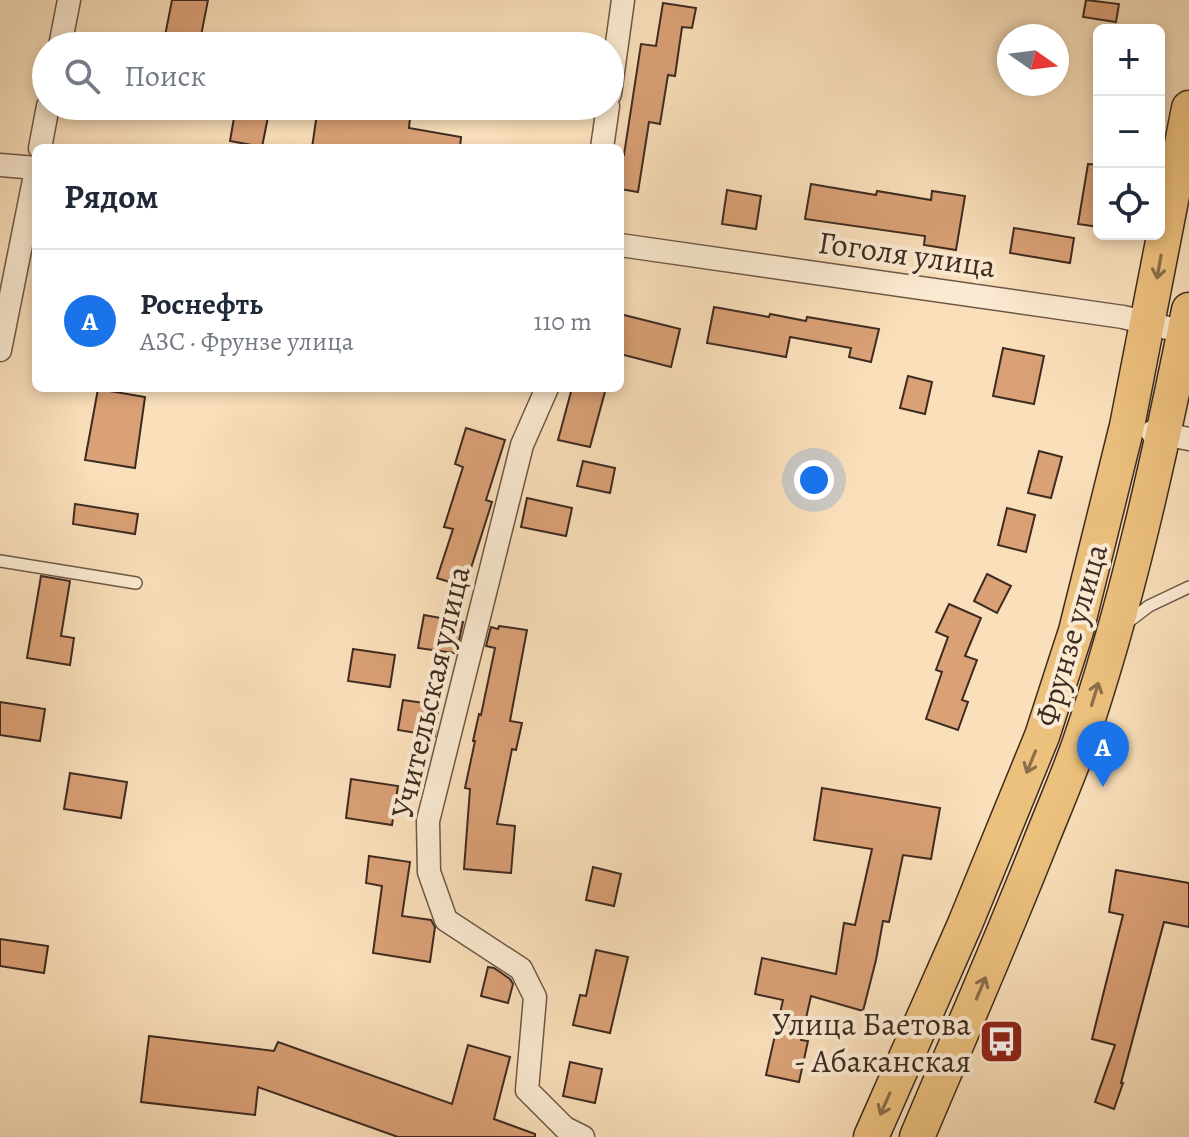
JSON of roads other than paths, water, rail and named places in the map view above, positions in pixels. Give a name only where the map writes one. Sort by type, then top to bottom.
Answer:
[{"type":"main road","name":"Фрунзе улица","points":[[871,1137],[965,924],[1042,736],[1076,631],[1127,426],[1189,108]]},
{"type":"main road","name":"Фрунзе улица","points":[[917,1137],[1005,931],[1079,745],[1176,437],[1187,321]]},
{"type":"street","points":[[63,32],[69,0]]},
{"type":"street","points":[[619,32],[623,0]]},
{"type":"street","points":[[41,144],[45,120]]},
{"type":"street","points":[[603,144],[606,120]]},
{"type":"street","points":[[0,165],[32,169]]},
{"type":"street","points":[[0,350],[32,189]]},
{"type":"street","name":"Гоголя улица","points":[[624,246],[1123,317],[1148,324],[1187,321]]},
{"type":"street","name":"Учительская улица","points":[[545,392],[522,445],[428,821],[429,872],[446,920],[521,969],[535,997],[527,1090],[565,1128],[583,1137]]},
{"type":"street","points":[[1127,426],[1176,437]]},
{"type":"lane","points":[[0,561],[136,583]]},
{"type":"lane","points":[[1112,635],[1149,606],[1189,587]]},
{"type":"place","name":"Роснефть","points":[[1103,787]]},
{"type":"place","name":"Улица Баетова - Абаканская","points":[[1002,1042]]}]
